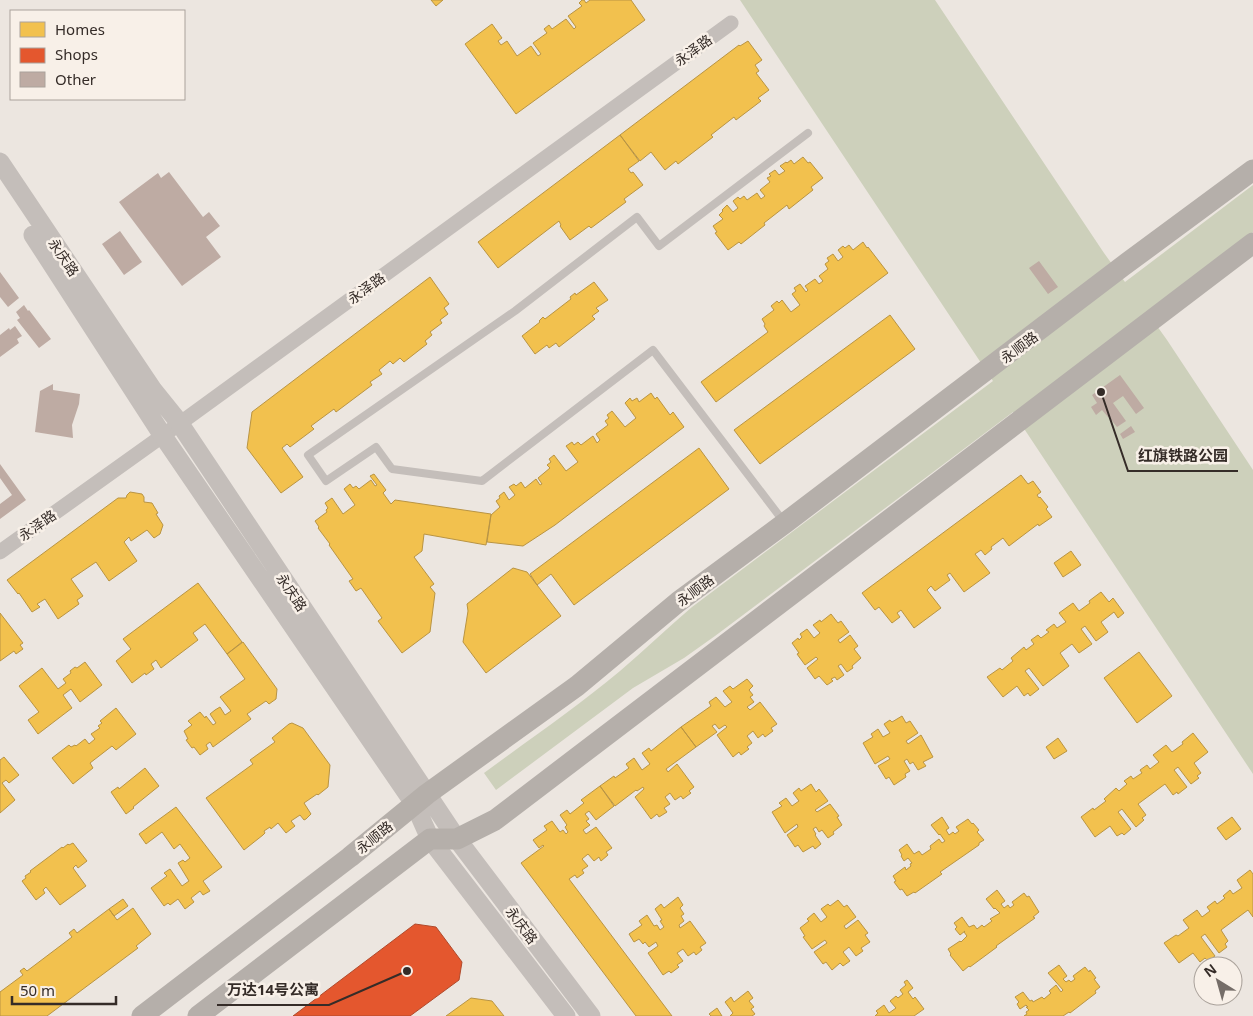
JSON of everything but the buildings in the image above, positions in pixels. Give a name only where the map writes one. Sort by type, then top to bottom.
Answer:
[{"type":"main road","name":"永顺路","points":[[142,1016],[350,857],[421,799],[577,686],[678,602],[1253,170]]},
{"type":"main road","points":[[198,1016],[430,839],[457,839],[495,820],[1253,243]]},
{"type":"street","name":"永泽路","points":[[0,552],[163,436],[730,23]]},
{"type":"street","name":"永庆路","points":[[0,162],[153,390],[179,424],[421,799],[430,839],[566,1016]]},
{"type":"street","name":"永庆路","points":[[0,184],[163,436],[421,799],[457,839],[591,1016]]},
{"type":"lane","points":[[785,523],[654,350],[482,481],[392,469],[376,447],[326,481],[308,455],[515,311],[637,217],[659,246],[808,133]]},
{"type":"green space","points":[[740,0],[935,0],[1125,282],[1253,185],[1253,232],[1147,312],[1253,470],[1253,774],[1013,412],[715,636],[684,658],[633,688],[496,790],[484,773],[604,684],[692,607],[993,381]]},
{"type":"place","name":"红旗铁路公园","points":[[1101,392]]},
{"type":"place","name":"万达14号公寓","points":[[407,971]]}]
